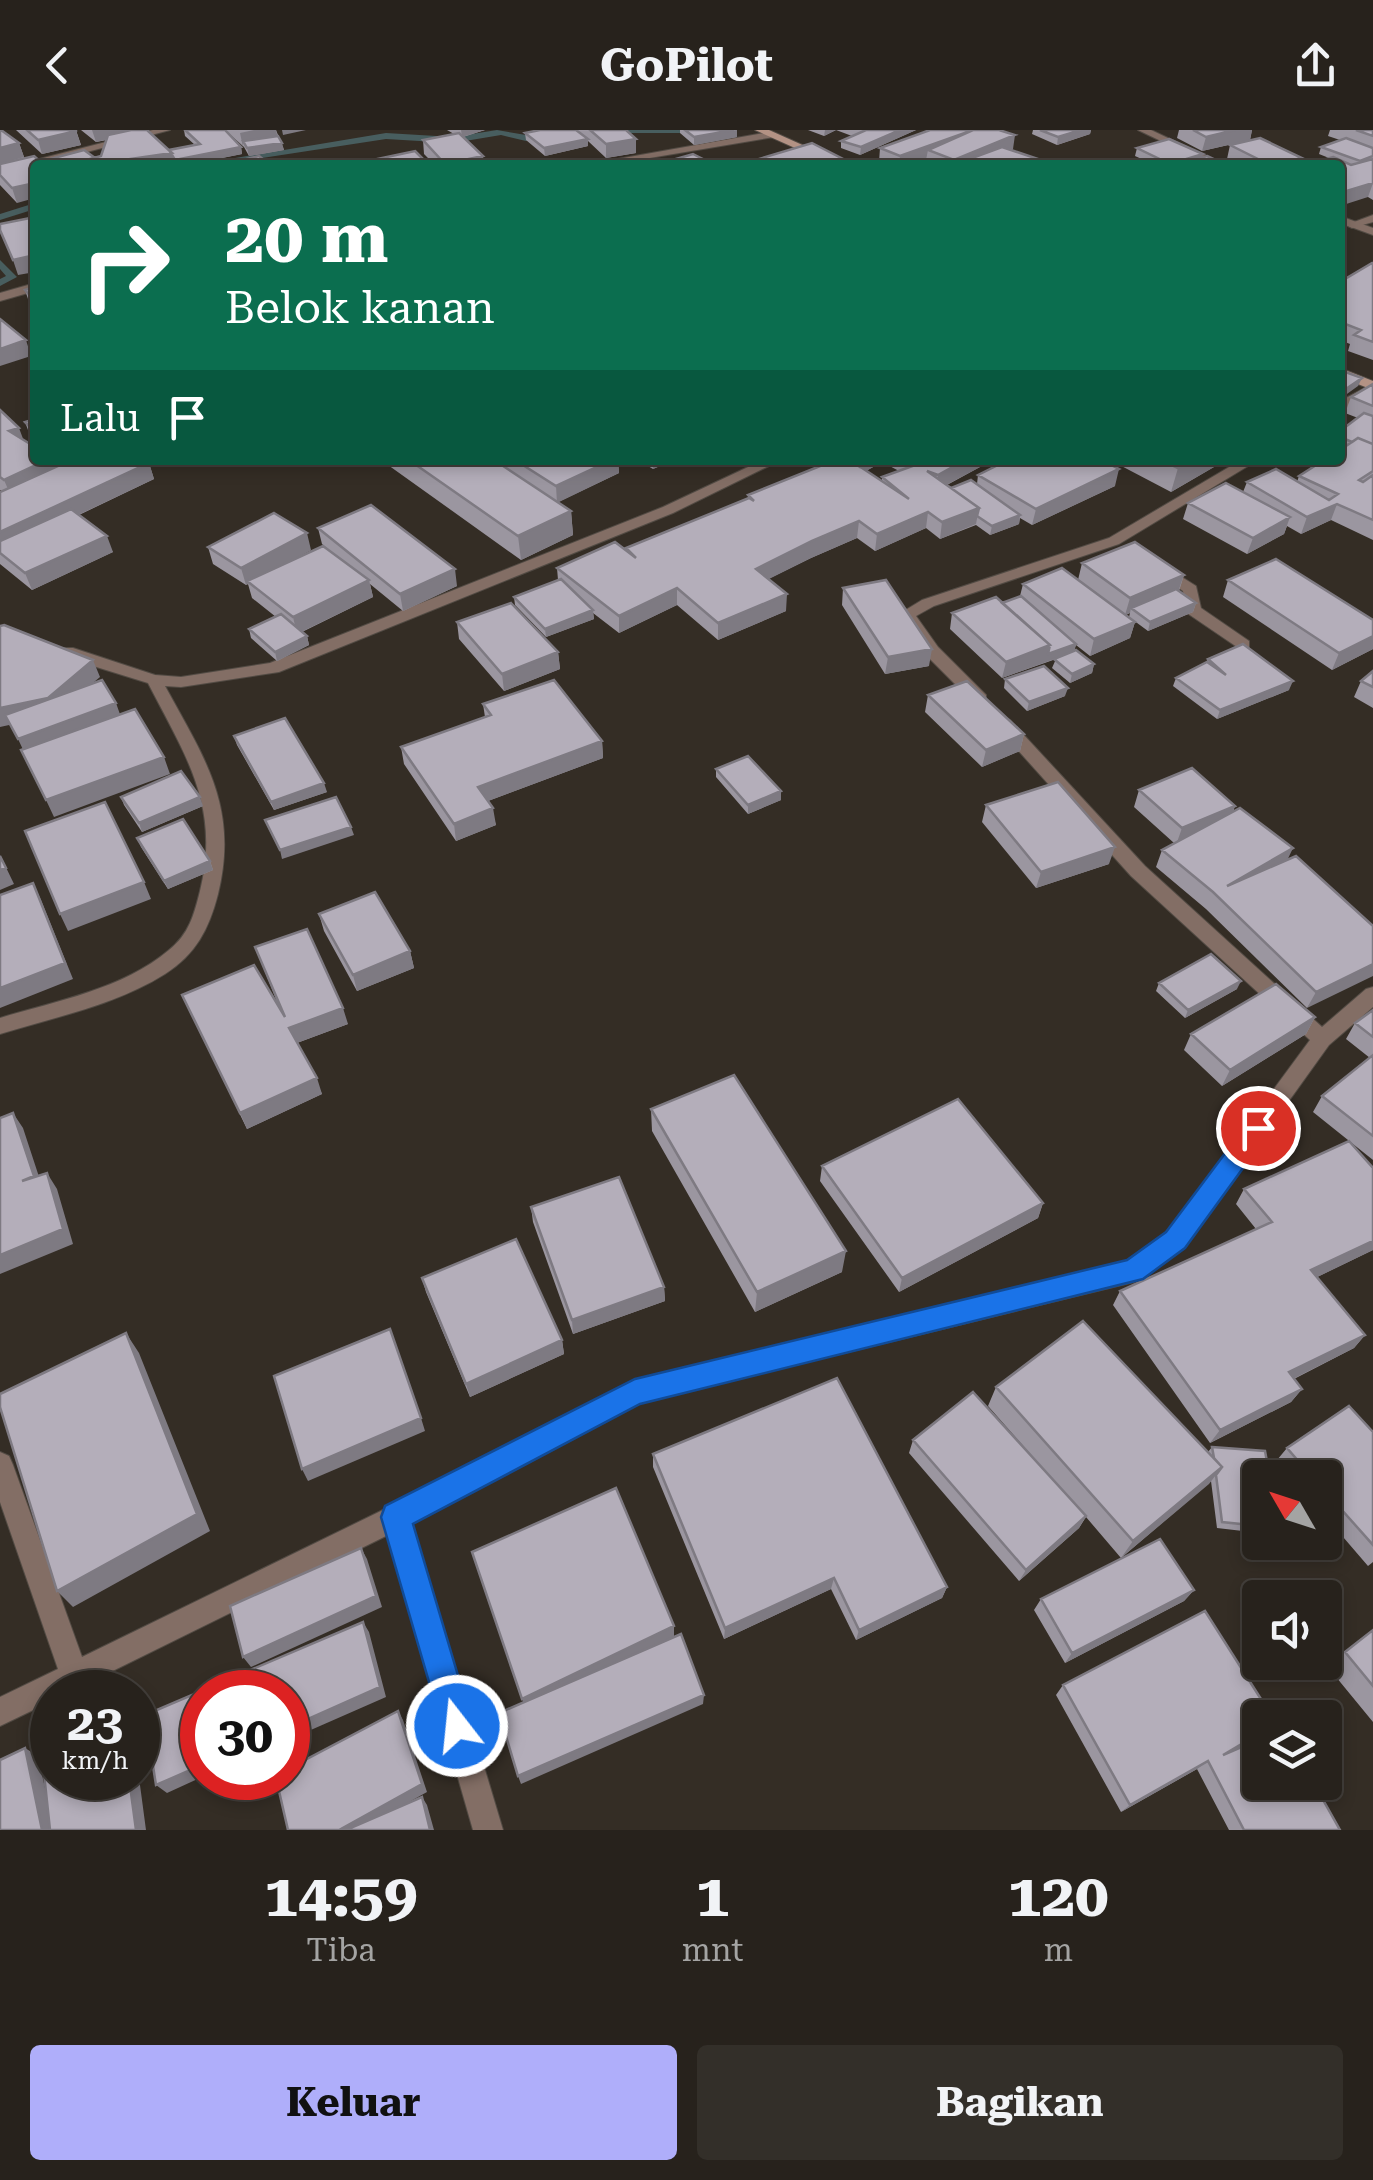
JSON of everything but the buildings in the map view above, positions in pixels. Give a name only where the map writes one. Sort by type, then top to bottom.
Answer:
[{"type":"main road","points":[[765,132],[830,160]]},
{"type":"main road","points":[[1345,374],[1373,387]]},
{"type":"street","points":[[47,160],[165,130]]},
{"type":"street","points":[[1143,130],[1209,160]]},
{"type":"street","points":[[616,160],[765,132]]},
{"type":"street","points":[[0,172],[30,164]]},
{"type":"street","points":[[1345,222],[1373,218]]},
{"type":"street","points":[[1345,222],[1373,232]]},
{"type":"street","points":[[0,297],[30,288]]},
{"type":"street","points":[[1345,404],[1373,387]]},
{"type":"street","points":[[46,645],[154,680],[181,682],[273,668],[668,510],[763,465]]},
{"type":"street","points":[[1244,465],[1127,548],[928,602],[912,610],[907,619],[1138,871],[1322,1039]]},
{"type":"street","points":[[1127,548],[1182,581],[1194,595],[1190,604],[1193,610],[1243,644]]},
{"type":"street","points":[[0,1026],[133,980],[170,960],[194,937],[215,866],[215,820],[209,789],[154,680]]},
{"type":"street","points":[[82,1670],[396,1517],[635,1392],[1134,1271],[1176,1240],[1322,1039],[1373,995]]},
{"type":"street","points":[[0,1465],[73,1670]]},
{"type":"street","points":[[396,1517],[488,1830]]},
{"type":"street","points":[[0,1712],[30,1697]]},
{"type":"waterway","points":[[230,160],[386,136],[453,140],[501,132],[526,138],[571,130]]},
{"type":"waterway","points":[[629,130],[688,130]]},
{"type":"waterway","points":[[0,217],[30,208]]},
{"type":"waterway","points":[[0,263],[12,277],[0,283]]},
{"type":"route","points":[[457,1726],[396,1517],[635,1392],[1134,1271],[1176,1240],[1258,1128]]}]
